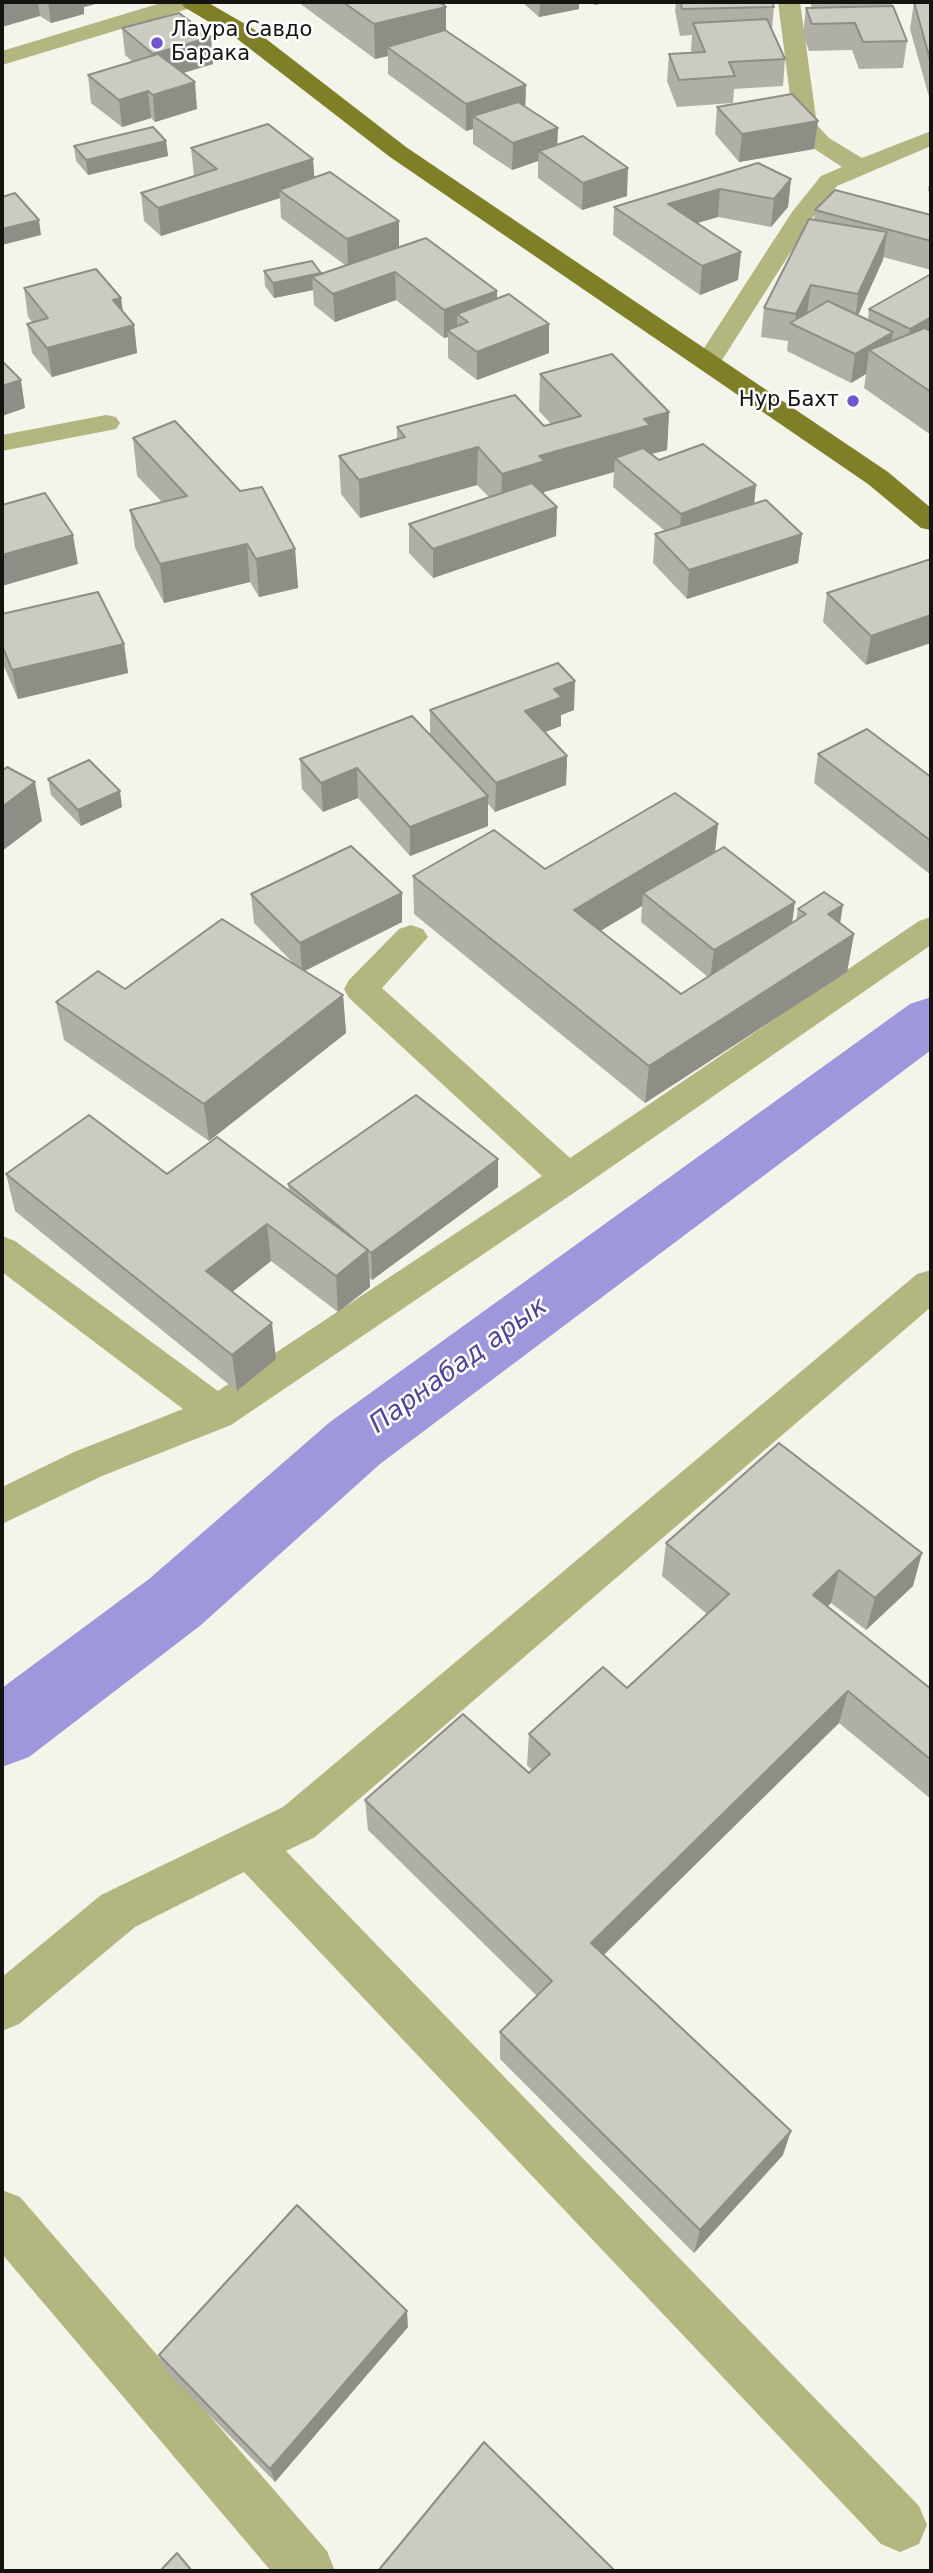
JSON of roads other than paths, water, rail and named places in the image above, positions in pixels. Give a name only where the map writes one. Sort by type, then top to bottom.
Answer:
[{"type":"main road","points":[[192,2],[244,33],[398,152],[878,478],[931,522]]},
{"type":"street","points":[[2,58],[186,2]]},
{"type":"street","points":[[789,2],[806,127],[821,143],[861,168]]},
{"type":"street","points":[[708,362],[801,217],[829,181],[931,138]]},
{"type":"street","points":[[2,443],[106,423]]},
{"type":"street","points":[[2,1507],[88,1464],[217,1413],[568,1178],[931,929]]},
{"type":"street","points":[[411,937],[361,989],[568,1178]]},
{"type":"street","points":[[2,1251],[217,1413]]},
{"type":"street","points":[[2,2007],[118,1911],[299,1822],[931,1285]]},
{"type":"street","points":[[250,1846],[900,2525]]},
{"type":"street","points":[[2,2215],[307,2571]]},
{"type":"waterway","name":"Парнабад арык","points":[[2,1732],[175,1602],[355,1443],[931,1019]]},
{"type":"place","name":"Лаура Савдо Барака","points":[[157,43]]},
{"type":"place","name":"Нур Бахт","points":[[853,401]]}]
